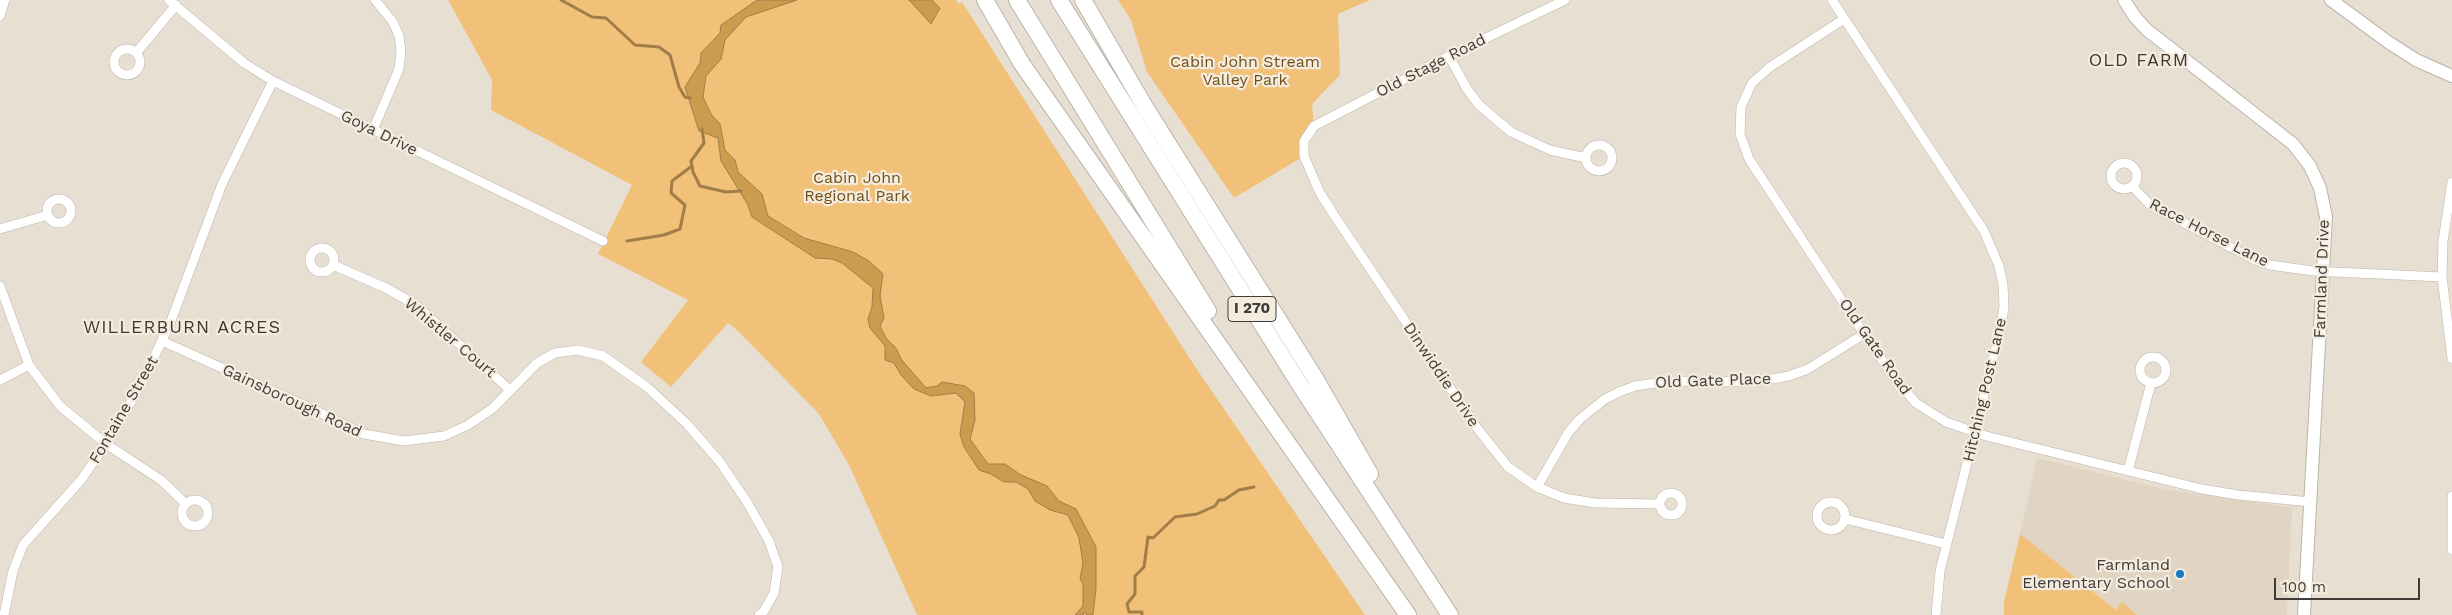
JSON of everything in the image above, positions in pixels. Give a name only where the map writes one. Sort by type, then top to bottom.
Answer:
[{"type":"highway","name":"I 270","points":[[985,0],[1022,64],[1408,615]]},
{"type":"highway","name":"I 270","points":[[1017,0],[1296,454]]},
{"type":"highway","name":"I 270","points":[[1059,0],[1300,385],[1451,615]]},
{"type":"highway","name":"I 270","points":[[1083,0],[1146,107],[1315,378],[1451,615]]},
{"type":"street","points":[[0,16],[6,0]]},
{"type":"street","points":[[373,130],[399,70],[401,51],[393,22],[375,0]]},
{"type":"street","name":"Old Stage Road","points":[[1304,141],[1314,126],[1449,56],[1565,0]]},
{"type":"street","name":"Hitching Post Lane","points":[[1832,0],[1984,231],[1998,266],[2003,285],[2004,307],[2000,331],[1936,588],[1936,615]]},
{"type":"street","name":"Farmland Drive","points":[[2124,0],[2135,17],[2147,30],[2293,144],[2310,166],[2320,188],[2326,217],[2324,271],[2304,615]]},
{"type":"street","points":[[2331,0],[2416,60],[2452,76]]},
{"type":"street","points":[[136,53],[172,3]]},
{"type":"street","name":"Goya Drive","points":[[172,3],[244,62],[274,81],[603,241]]},
{"type":"street","name":"Old Gate Road","points":[[1844,19],[1760,74],[1752,82],[1743,100],[1739,121],[1742,141],[1749,159],[1864,334],[1896,380],[1916,402],[1946,422],[1975,433],[2229,494],[2311,502]]},
{"type":"street","points":[[1449,56],[1467,89],[1479,105],[1511,132],[1550,150],[1586,158]]},
{"type":"street","name":"Fontaine Street","points":[[4,615],[13,571],[23,545],[81,480],[106,444],[142,382],[162,342],[222,184],[274,81]]},
{"type":"street","name":"Dinwiddie Drive","points":[[1304,141],[1304,156],[1329,207],[1476,428],[1508,467],[1537,487],[1550,493],[1579,501],[1660,504]]},
{"type":"street","points":[[2452,182],[2443,241],[2442,277],[2452,359]]},
{"type":"street","name":"Race Horse Lane","points":[[2132,186],[2150,205],[2255,260],[2286,269],[2442,277]]},
{"type":"street","points":[[0,229],[48,215]]},
{"type":"street","name":"Whistler Court","points":[[333,265],[386,288],[416,305],[510,390]]},
{"type":"street","points":[[0,286],[29,365],[60,406],[106,444],[150,472],[186,504]]},
{"type":"street","name":"Old Gate Place","points":[[1537,487],[1568,432],[1593,408],[1612,396],[1635,386],[1651,383],[1669,381],[1754,382],[1789,376],[1808,369],[1864,334]]},
{"type":"street","name":"Gainsborough Road","points":[[162,342],[302,404],[364,434],[391,440],[417,440],[456,431],[481,417],[527,371],[546,357],[563,351],[590,351],[616,364],[670,406],[704,443],[747,502],[773,552],[778,567],[777,583],[770,602],[759,615]]},
{"type":"street","points":[[0,380],[29,365]]},
{"type":"street","points":[[2128,471],[2151,383]]},
{"type":"street","points":[[2452,496],[2452,550]]},
{"type":"street","points":[[1845,519],[1946,544]]},
{"type":"shaded area","points":[[757,0],[797,0],[746,17],[725,40],[721,59],[706,76],[703,97],[711,114],[720,124],[725,150],[735,160],[738,172],[762,194],[768,216],[804,238],[853,252],[869,261],[883,274],[880,296],[884,318],[880,326],[886,338],[896,348],[901,359],[926,388],[937,386],[942,382],[965,386],[974,393],[975,420],[970,439],[988,464],[1005,464],[1021,475],[1047,486],[1059,501],[1076,509],[1096,547],[1096,589],[1093,615],[1087,615],[1084,612],[1083,615],[1075,615],[1083,606],[1083,584],[1080,579],[1083,563],[1079,538],[1068,515],[1050,510],[1035,501],[1028,489],[1016,482],[1004,482],[991,474],[979,470],[964,447],[960,434],[965,402],[956,393],[931,396],[914,389],[901,375],[894,363],[885,360],[885,346],[870,328],[868,319],[872,307],[873,288],[842,263],[832,259],[815,258],[752,217],[748,205],[721,161],[718,138],[699,131],[685,87],[700,63],[701,53],[720,33],[721,25]]},
{"type":"shaded area","points":[[909,0],[932,0],[940,8],[931,24]]},
{"type":"shaded area","name":"Farmland Elementary School","points":[[2037,458],[2159,488],[2292,508],[2287,615],[2122,615],[2020,534]]},
{"type":"green space","name":"Cabin John Regional Park","points":[[448,0],[956,0],[959,4],[962,2],[1194,365],[1365,615],[917,615],[849,465],[819,414],[737,330],[728,323],[671,387],[641,362],[688,300],[598,254],[632,185],[491,110],[492,80]]},
{"type":"green space","name":"Cabin John Stream Valley Park","points":[[1118,0],[1370,0],[1338,14],[1340,75],[1312,104],[1314,126],[1308,132],[1304,156],[1234,198],[1147,72],[1131,20]]},
{"type":"green space","points":[[2020,534],[2075,577],[2084,580],[2089,584],[2087,587],[2116,610],[2122,602],[2137,615],[2004,615],[2004,602]]},
{"type":"waterway","points":[[561,0],[592,17],[606,18],[635,45],[659,47],[670,55],[679,87],[685,97],[690,98]]},
{"type":"waterway","points":[[702,129],[704,143],[691,161],[693,172],[700,186],[726,192],[741,191]]},
{"type":"waterway","points":[[627,241],[664,235],[680,229],[685,205],[671,193],[672,181],[692,166]]},
{"type":"waterway","points":[[1142,615],[1142,612],[1129,612],[1127,604],[1135,594],[1135,576],[1144,567],[1148,537],[1153,538],[1175,517],[1197,514],[1215,506],[1219,500],[1224,500],[1239,490],[1254,487]]},
{"type":"place","name":"Farmland Elementary School","points":[[2180,574]]},
{"type":"district","name":"OLD FARM","points":[[2139,61]]},
{"type":"district","name":"WILLERBURN ACRES","points":[[182,328]]}]
